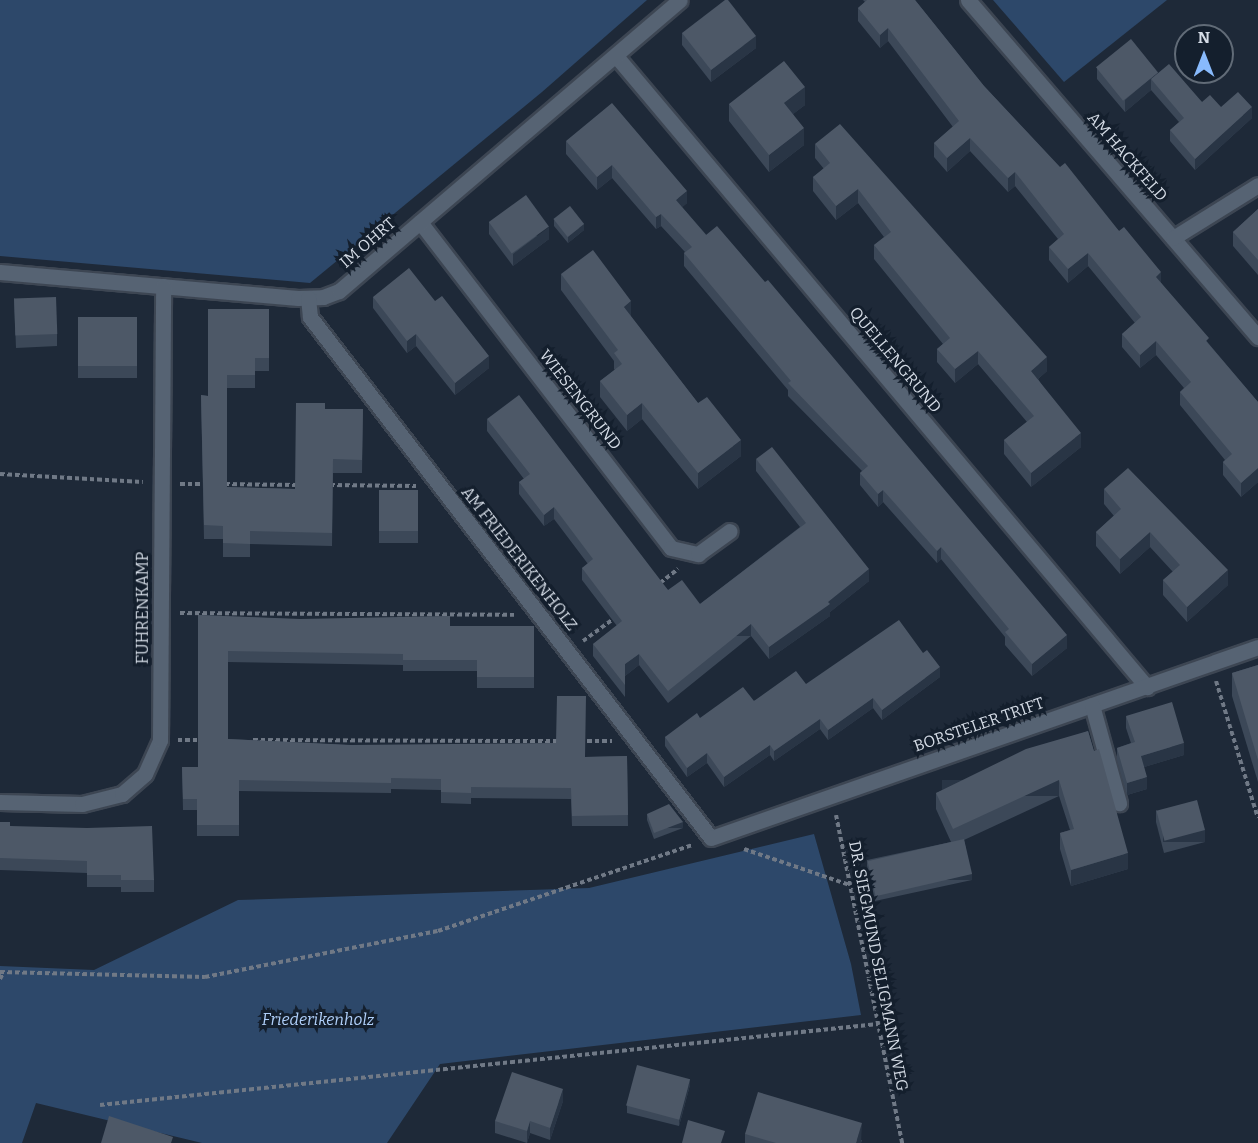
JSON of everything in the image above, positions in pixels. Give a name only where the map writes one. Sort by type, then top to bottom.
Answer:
[{"type":"street","name":"IM OHRT","points":[[0,272],[308,298],[339,291],[680,0]]},
{"type":"street","name":"AM HACKFELD","points":[[968,0],[1258,337]]},
{"type":"street","name":"QUELLENGRUND","points":[[616,56],[1147,687]]},
{"type":"street","points":[[1173,238],[1258,185]]},
{"type":"street","name":"WIESENGRUND","points":[[420,222],[671,548],[698,554]]},
{"type":"street","name":"FUHRENKAMP","points":[[0,802],[82,804],[122,794],[146,774],[160,740],[164,286]]},
{"type":"street","name":"AM FRIEDERIKENHOLZ","points":[[308,298],[310,317],[711,838]]},
{"type":"street","points":[[698,554],[730,531]]},
{"type":"street","name":"BORSTELER TRIFT","points":[[711,838],[832,793],[1147,687],[1258,647]]},
{"type":"street","points":[[1092,705],[1119,803]]},
{"type":"path","points":[[0,474],[162,484],[208,484]]},
{"type":"path","points":[[220,484],[301,485]]},
{"type":"path","points":[[324,485],[440,486]]},
{"type":"path","points":[[652,589],[698,554]]},
{"type":"path","points":[[568,653],[624,610]]},
{"type":"path","points":[[161,613],[540,615]]},
{"type":"path","points":[[1211,665],[1258,818]]},
{"type":"path","points":[[160,740],[207,740]]},
{"type":"path","points":[[243,740],[565,741]]},
{"type":"path","points":[[577,741],[637,741]]},
{"type":"path","name":"DR. SIEGMUND SELIGMANN WEG","points":[[832,793],[902,1143]]},
{"type":"path","points":[[0,979],[2,973],[205,976],[438,931],[711,838],[850,885]]},
{"type":"path","points":[[100,1105],[878,1024]]},
{"type":"green space","points":[[0,0],[647,0],[542,92],[310,283],[0,256]]},
{"type":"green space","points":[[993,0],[1167,0],[1064,82]]},
{"type":"green space","name":"Friederikenholz","points":[[814,834],[851,964],[861,1015],[440,1064],[387,1143],[202,1143],[36,1103],[22,1143],[0,1143],[0,966],[94,970],[238,900],[589,888]]},
{"type":"building","points":[[728,0],[756,36],[711,70],[682,33]]},
{"type":"building","points":[[867,0],[915,0],[984,86],[1060,167],[1065,163],[1119,231],[1124,227],[1161,272],[1156,277],[1209,338],[1206,341],[1258,402],[1258,468],[1241,483],[1223,462],[1232,454],[1180,392],[1191,382],[1156,341],[1140,355],[1122,334],[1141,317],[1088,253],[1068,269],[1049,247],[1064,234],[1015,172],[1008,178],[970,138],[947,158],[934,143],[959,121],[888,28],[880,35],[858,8]]},
{"type":"building","points":[[1131,39],[1158,72],[1123,101],[1096,67]]},
{"type":"building","points":[[784,61],[805,87],[784,103],[804,128],[769,155],[729,104]]},
{"type":"building","points":[[1169,64],[1174,70],[1174,84],[1186,84],[1202,102],[1210,95],[1221,107],[1238,92],[1252,107],[1195,159],[1170,130],[1184,118],[1151,79]]},
{"type":"building","points":[[612,103],[687,191],[676,200],[706,235],[717,226],[765,282],[768,280],[1067,635],[1032,664],[1005,632],[1009,629],[941,547],[937,551],[883,490],[878,494],[860,473],[868,466],[788,383],[791,381],[684,253],[692,247],[661,214],[656,217],[612,165],[597,177],[566,141]]},
{"type":"building","points":[[840,124],[1047,357],[1031,371],[1081,433],[1031,473],[1004,440],[1034,416],[978,351],[955,369],[937,349],[950,338],[874,245],[891,232],[858,189],[836,206],[813,177],[830,163],[815,144]]},
{"type":"building","points":[[526,195],[549,227],[512,254],[489,222]]},
{"type":"building","points":[[570,206],[584,224],[568,237],[553,219]]},
{"type":"building","points":[[1258,209],[1258,260],[1233,232]]},
{"type":"building","points":[[593,250],[631,301],[624,307],[698,403],[707,397],[741,440],[698,473],[642,403],[627,415],[600,381],[622,364],[614,353],[618,350],[561,274]]},
{"type":"building","points":[[409,268],[435,301],[442,296],[489,356],[455,383],[416,334],[407,341],[373,297]]},
{"type":"building","points":[[56,297],[57,334],[15,335],[14,298]]},
{"type":"building","points":[[208,309],[269,309],[269,358],[255,358],[255,375],[227,375],[227,487],[295,489],[296,403],[325,403],[325,409],[363,409],[362,460],[333,459],[332,533],[250,531],[250,544],[223,543],[223,526],[204,525],[201,395],[208,396]]},
{"type":"building","points":[[78,317],[137,317],[137,366],[78,366]]},
{"type":"building","points":[[519,395],[668,590],[682,580],[700,604],[806,523],[756,459],[772,447],[869,569],[828,602],[830,604],[769,647],[751,624],[668,691],[639,654],[625,664],[625,685],[593,644],[622,621],[582,568],[593,559],[554,507],[544,515],[519,482],[530,474],[487,419]]},
{"type":"building","points":[[1128,468],[1228,570],[1187,607],[1163,580],[1180,565],[1150,532],[1120,559],[1096,532],[1121,509],[1104,489]]},
{"type":"building","points":[[379,490],[418,490],[418,531],[379,531]]},
{"type":"building","points":[[198,615],[300,619],[450,616],[450,626],[534,626],[534,677],[477,677],[477,660],[403,660],[403,654],[228,651],[228,739],[351,745],[556,743],[557,696],[586,696],[585,757],[627,756],[628,815],[572,816],[571,788],[471,787],[471,793],[441,792],[441,779],[391,778],[391,783],[239,780],[239,825],[197,825],[197,799],[183,799],[182,767],[198,767]]},
{"type":"building","points":[[899,620],[923,653],[927,650],[940,667],[882,710],[873,698],[828,730],[820,719],[774,751],[770,745],[724,777],[707,753],[687,768],[665,737],[697,713],[700,718],[743,687],[754,701],[796,671],[806,684]]},
{"type":"building","points":[[1258,665],[1258,760],[1232,673]]},
{"type":"building","points":[[1172,702],[1184,743],[1141,756],[1147,777],[1127,783],[1117,748],[1135,742],[1126,716]]},
{"type":"building","points":[[1088,731],[1094,751],[1099,749],[1128,853],[1071,870],[1060,833],[1074,829],[1059,780],[953,829],[936,793],[1026,749]]},
{"type":"building","points":[[1197,800],[1205,830],[1164,841],[1156,811]]},
{"type":"building","points":[[669,804],[683,822],[654,833],[647,814]]},
{"type":"building","points":[[0,822],[10,822],[10,826],[87,828],[152,826],[154,880],[121,880],[121,875],[87,875],[87,861],[0,858]]},
{"type":"building","points":[[964,839],[972,874],[876,896],[868,861]]},
{"type":"building","points":[[637,1065],[690,1079],[679,1120],[626,1106]]},
{"type":"building","points":[[512,1072],[563,1089],[550,1128],[530,1121],[527,1131],[495,1121]]},
{"type":"building","points":[[758,1092],[862,1123],[856,1143],[776,1143],[745,1134]]},
{"type":"building","points":[[109,1116],[173,1137],[171,1143],[101,1143]]},
{"type":"building","points":[[688,1120],[725,1131],[721,1143],[682,1143]]}]
